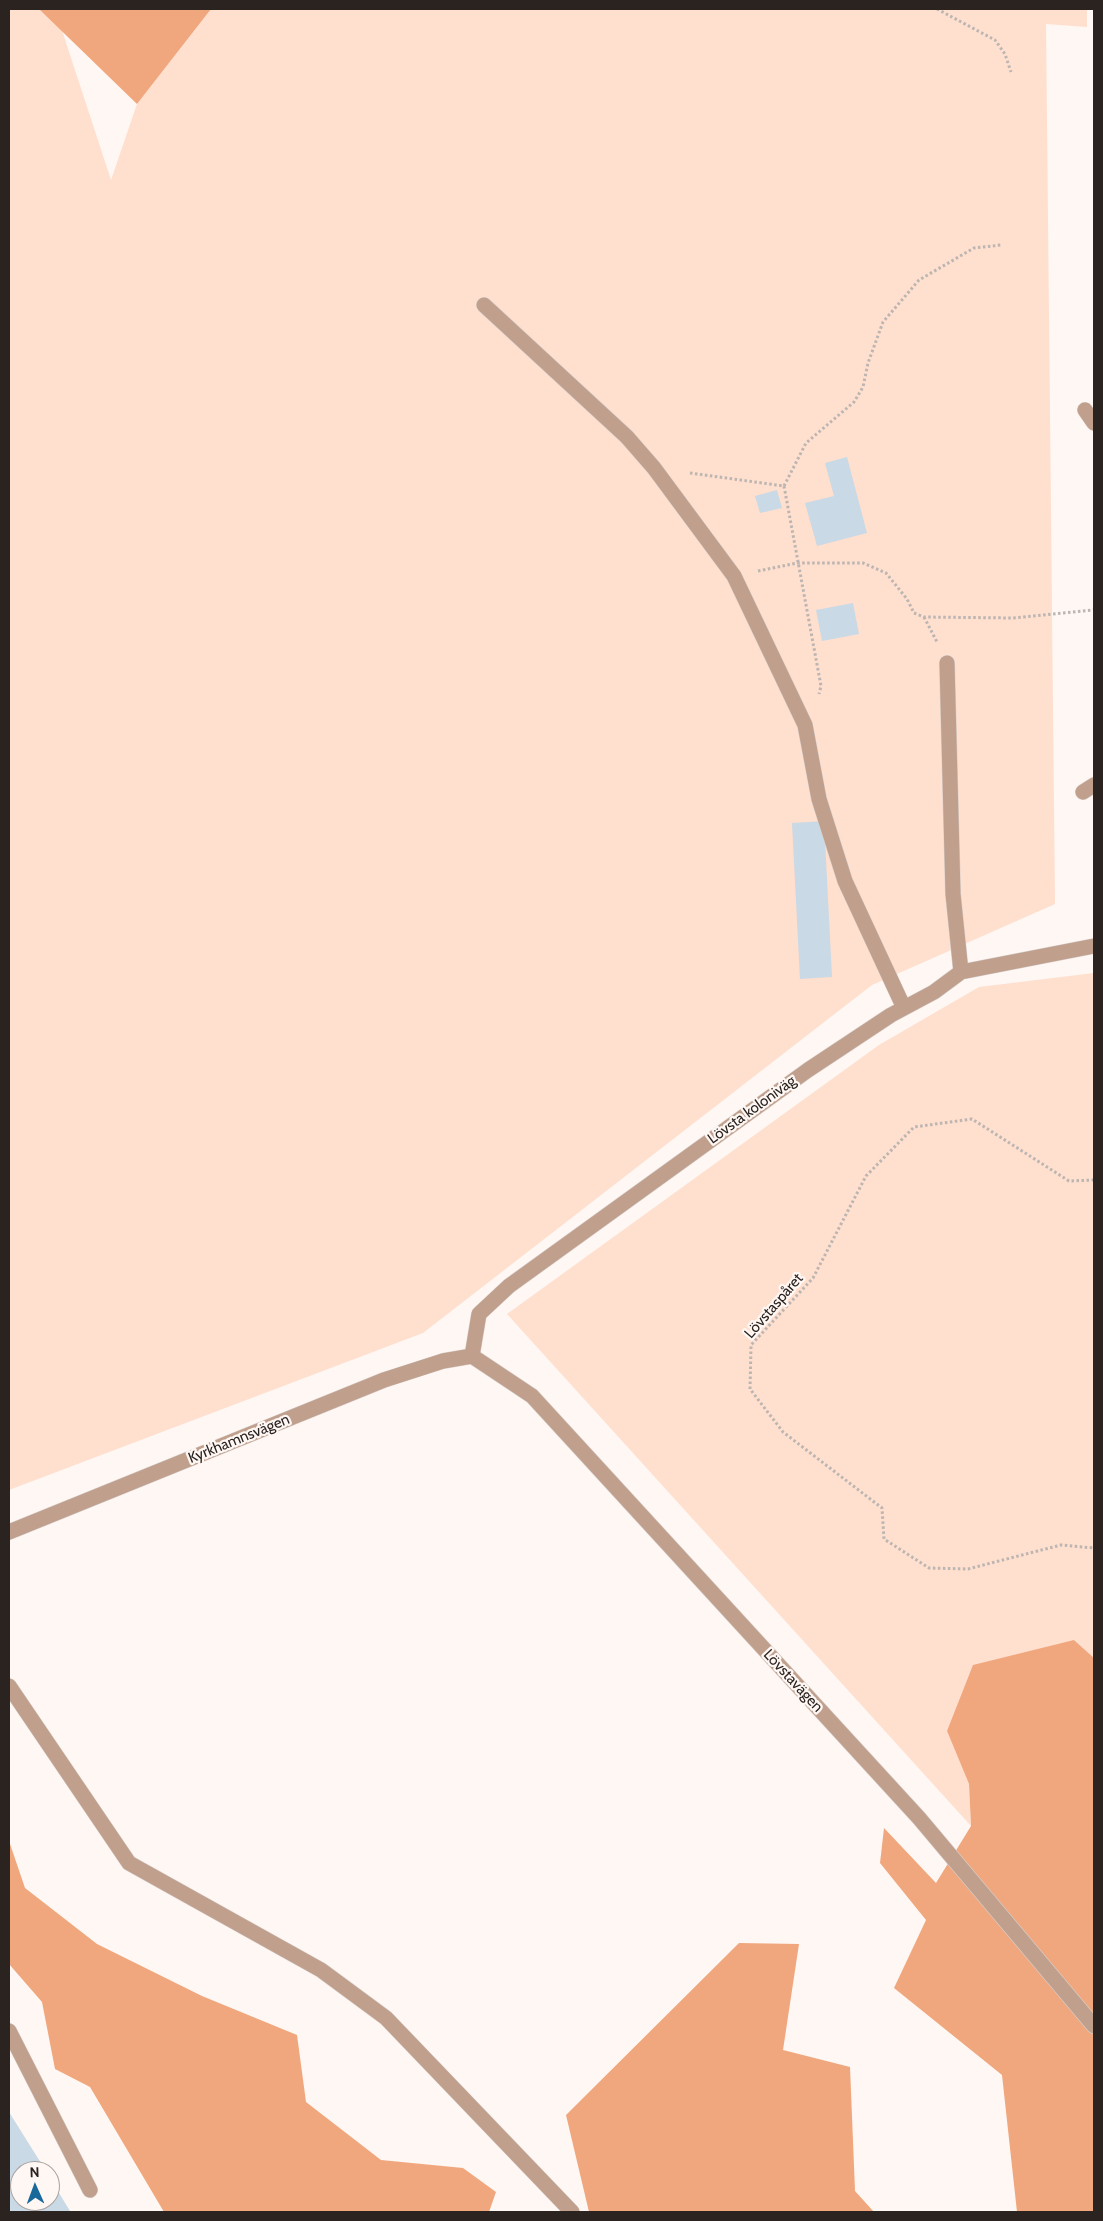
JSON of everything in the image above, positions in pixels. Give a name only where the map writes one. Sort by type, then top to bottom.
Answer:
[{"type":"street","points":[[484,305],[627,437],[654,468],[734,576],[805,725],[819,799],[845,881],[904,1008]]},
{"type":"street","points":[[1085,410],[1094,423]]},
{"type":"street","points":[[947,663],[953,894],[961,972]]},
{"type":"street","name":"Lövsta koloniväg","points":[[472,1356],[479,1314],[509,1286],[808,1070],[904,1008],[934,992],[961,972],[1093,945]]},
{"type":"street","name":"Kyrkhamnsvägen","points":[[9,1532],[384,1380],[443,1361],[472,1356]]},
{"type":"street","name":"Lövstavägen","points":[[472,1356],[532,1396],[919,1818],[1094,2026]]},
{"type":"street","points":[[9,1686],[129,1864],[321,1970],[386,2018],[572,2212]]},
{"type":"street","points":[[9,2031],[90,2190]]},
{"type":"path","points":[[937,9],[995,40],[1005,54],[1011,72]]},
{"type":"path","points":[[805,725],[817,711],[821,686],[784,486],[806,443],[854,402],[863,387],[868,363],[883,322],[919,280],[974,248],[1001,245]]},
{"type":"path","points":[[654,468],[784,486]]},
{"type":"path","points":[[734,576],[797,563],[863,563],[886,573],[907,599],[914,613],[924,617],[1012,618],[1094,610]]},
{"type":"path","name":"Lövstaspåret","points":[[1094,1180],[1069,1181],[972,1119],[914,1128],[866,1176],[813,1278],[751,1345],[750,1389],[783,1432],[882,1508],[884,1539],[929,1568],[968,1569],[1061,1545],[1094,1548]]},
{"type":"shaded area","points":[[9,9],[55,9],[111,180],[137,104],[211,9],[1087,9],[1087,27],[1046,24],[1055,904],[872,985],[423,1333],[9,1490]]},
{"type":"shaded area","points":[[39,9],[211,9],[137,104]]},
{"type":"shaded area","points":[[1094,973],[1094,1658],[1074,1640],[947,1731],[969,1784],[971,1826],[507,1314],[879,1045],[979,987]]},
{"type":"shaded area","points":[[1074,1640],[1094,1658],[1094,2212],[1017,2212],[1002,2075],[894,1988],[926,1920],[880,1863],[884,1828],[936,1883],[971,1826],[969,1784],[947,1731],[973,1665]]},
{"type":"shaded area","points":[[9,1841],[25,1888],[97,1944],[202,1996],[297,2035],[306,2102],[381,2160],[463,2168],[496,2192],[489,2212],[164,2212],[90,2087],[55,2069],[42,2002],[9,1964]]},
{"type":"shaded area","points":[[739,1943],[799,1944],[783,2050],[850,2067],[855,2191],[874,2212],[589,2212],[566,2115]]},
{"type":"building","points":[[847,457],[867,533],[817,546],[805,503],[834,496],[825,463]]},
{"type":"building","points":[[777,490],[782,508],[760,513],[755,496]]},
{"type":"building","points":[[853,603],[859,634],[822,641],[816,610]]},
{"type":"building","points":[[824,821],[832,977],[800,979],[792,823]]},
{"type":"building","points":[[9,2112],[40,2161],[10,2161],[10,2211],[60,2211],[60,2194],[70,2211],[9,2212]]}]
